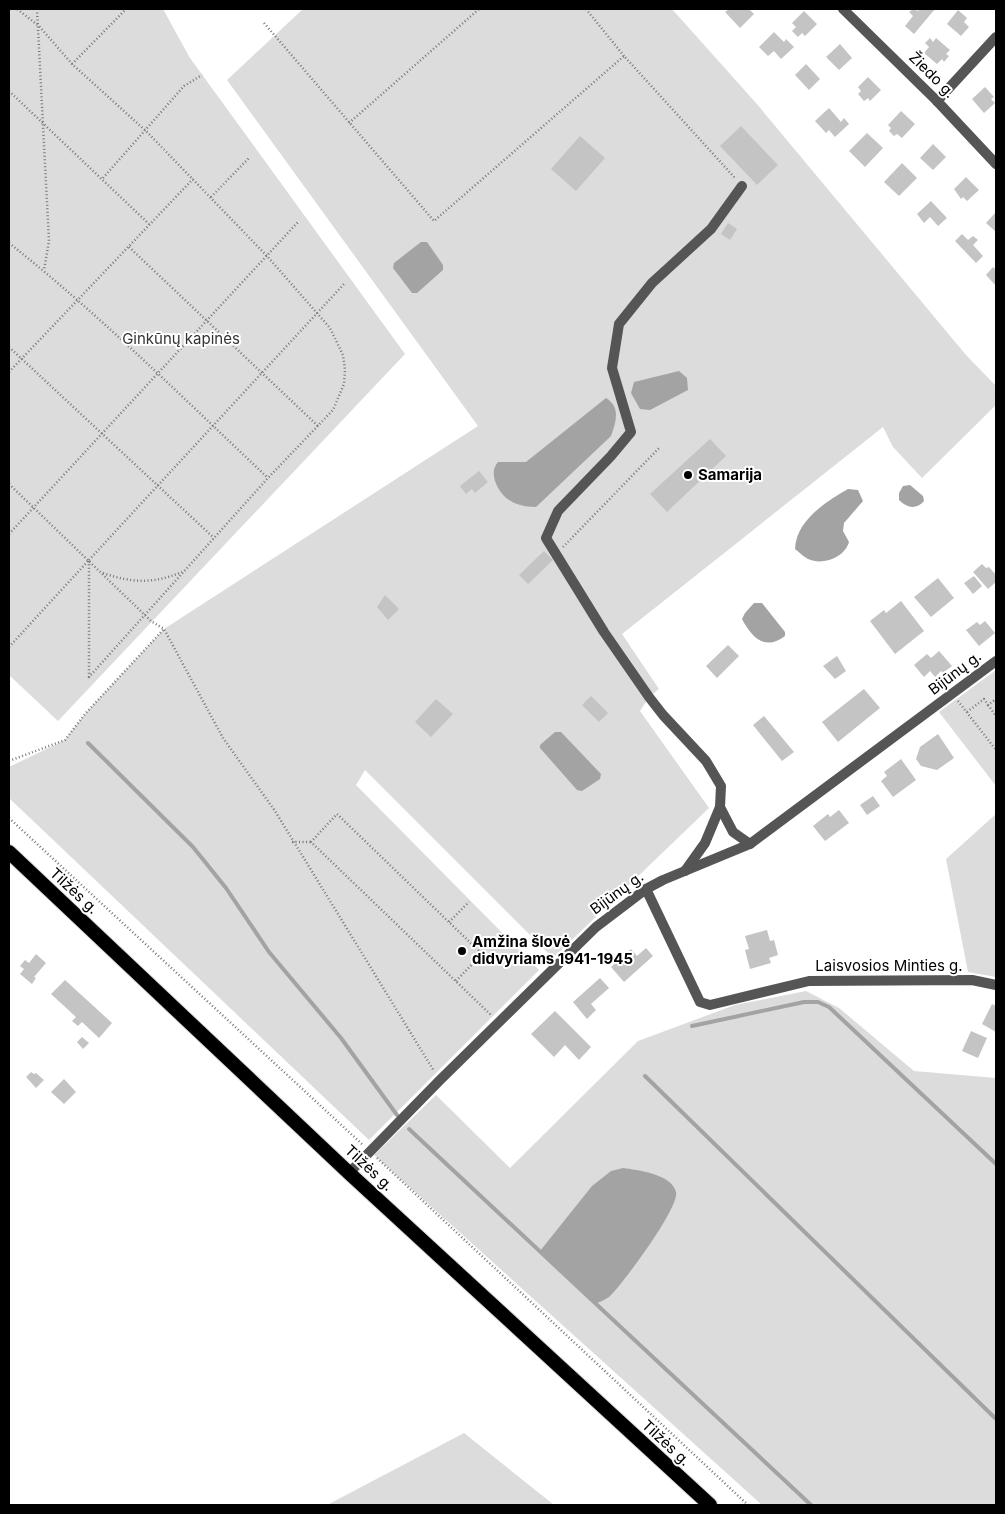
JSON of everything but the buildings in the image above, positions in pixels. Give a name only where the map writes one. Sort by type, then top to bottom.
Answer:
[{"type":"highway","name":"Tilžės g.","points":[[9,852],[349,1173],[710,1505]]},
{"type":"street","name":"Žiedo g.","points":[[843,9],[938,101],[996,164]]},
{"type":"street","points":[[938,101],[996,37]]},
{"type":"street","points":[[684,872],[705,842],[720,807],[721,786],[706,761],[662,715],[604,632],[546,538],[558,511],[611,456],[631,432],[612,368],[619,324],[652,282],[711,229],[742,186]]},
{"type":"street","name":"Bijūnų g.","points":[[349,1173],[498,1022],[596,927],[646,889],[750,844],[996,661]]},
{"type":"street","points":[[720,807],[733,832],[750,844]]},
{"type":"street","name":"Laisvosios Minties g.","points":[[646,889],[700,1002],[705,1004],[710,1005],[809,981],[972,980],[996,984]]},
{"type":"path","points":[[17,9],[38,26],[72,64],[146,131],[267,256],[330,328],[342,355],[345,370],[344,384],[334,410],[268,478],[89,677],[89,560]]},
{"type":"path","points":[[37,9],[49,240],[44,270]]},
{"type":"path","points":[[72,64],[126,9]]},
{"type":"path","points":[[349,123],[479,9]]},
{"type":"path","points":[[586,9],[624,56],[742,186]]},
{"type":"path","points":[[264,23],[434,221],[624,56]]},
{"type":"path","points":[[103,178],[184,86],[202,75]]},
{"type":"path","points":[[9,91],[103,178],[149,224]]},
{"type":"path","points":[[211,197],[250,157]]},
{"type":"path","points":[[9,372],[193,179]]},
{"type":"path","points":[[9,534],[208,322],[298,222]]},
{"type":"path","points":[[9,242],[44,270],[159,373],[268,478]]},
{"type":"path","points":[[129,247],[318,426]]},
{"type":"path","points":[[9,648],[344,284]]},
{"type":"path","points":[[9,347],[214,538]]},
{"type":"path","points":[[556,554],[660,447]]},
{"type":"path","points":[[9,484],[145,615],[164,629],[223,738],[274,811],[440,1080]]},
{"type":"path","points":[[102,572],[127,581],[148,581],[172,576],[184,571]]},
{"type":"path","points":[[9,761],[65,740],[85,714],[164,629]]},
{"type":"path","points":[[953,694],[996,750]]},
{"type":"path","points":[[967,712],[984,699],[996,716]]},
{"type":"path","points":[[988,705],[996,700]]},
{"type":"path","points":[[311,842],[337,814],[482,954],[456,981]]},
{"type":"path","points":[[9,818],[748,1505]]},
{"type":"path","points":[[292,842],[311,842],[498,1022]]},
{"type":"path","points":[[449,922],[469,902]]},
{"type":"green space","name":"Ginkūnų kapinės","points":[[9,9],[163,9],[190,58],[405,354],[58,721],[9,675]]},
{"type":"green space","points":[[303,9],[672,9],[756,103],[966,355],[996,386],[996,405],[922,478],[893,447],[883,427],[622,634],[659,689],[649,697],[640,711],[709,808],[553,958],[365,770],[356,785],[539,970],[369,1140],[9,798],[9,767],[65,740],[85,714],[164,629],[478,426],[227,80]]},
{"type":"green space","points":[[996,670],[996,786],[939,712]]},
{"type":"green space","points":[[996,814],[996,977],[968,972],[946,859]]},
{"type":"green space","points":[[806,991],[839,1008],[914,1071],[996,1078],[996,1505],[762,1505],[374,1155],[436,1095],[510,1168],[638,1041],[735,1005]]},
{"type":"green space","points":[[464,1433],[554,1505],[327,1505]]},
{"type":"shaded area","points":[[421,242],[427,242],[443,265],[443,270],[417,293],[412,293],[393,268],[394,263]]},
{"type":"shaded area","points":[[679,371],[687,378],[688,390],[650,410],[640,409],[631,393],[634,382]]},
{"type":"shaded area","points":[[606,398],[614,406],[616,415],[611,436],[536,507],[522,506],[506,498],[498,488],[494,478],[494,469],[498,462],[526,462]]},
{"type":"shaded area","points":[[910,485],[923,496],[924,501],[915,507],[905,505],[899,500],[899,493],[903,486]]},
{"type":"shaded area","points":[[848,489],[858,490],[863,501],[844,523],[843,531],[849,542],[847,547],[838,556],[827,561],[814,561],[806,558],[795,549],[800,530],[821,506]]},
{"type":"shaded area","points":[[754,603],[762,603],[785,632],[785,636],[778,640],[765,642],[750,632],[742,619]]},
{"type":"shaded area","points":[[555,732],[561,732],[601,774],[600,779],[582,791],[577,790],[540,748],[540,745]]},
{"type":"shaded area","points":[[623,1168],[653,1174],[668,1181],[676,1192],[675,1200],[660,1229],[626,1278],[609,1297],[595,1304],[540,1251],[592,1186],[611,1171]]},
{"type":"waterway","points":[[88,743],[193,847],[226,888],[269,952],[341,1038],[397,1115]]},
{"type":"waterway","points":[[692,1026],[804,1002],[818,1002],[829,1007],[996,1164]]},
{"type":"waterway","points":[[645,1076],[996,1419]]},
{"type":"waterway","points":[[409,1129],[811,1505]]},
{"type":"place","name":"Samarija","points":[[688,475]]},
{"type":"place","name":"Amžina šlovė didvyriams 1941-1945","points":[[462,951]]}]
